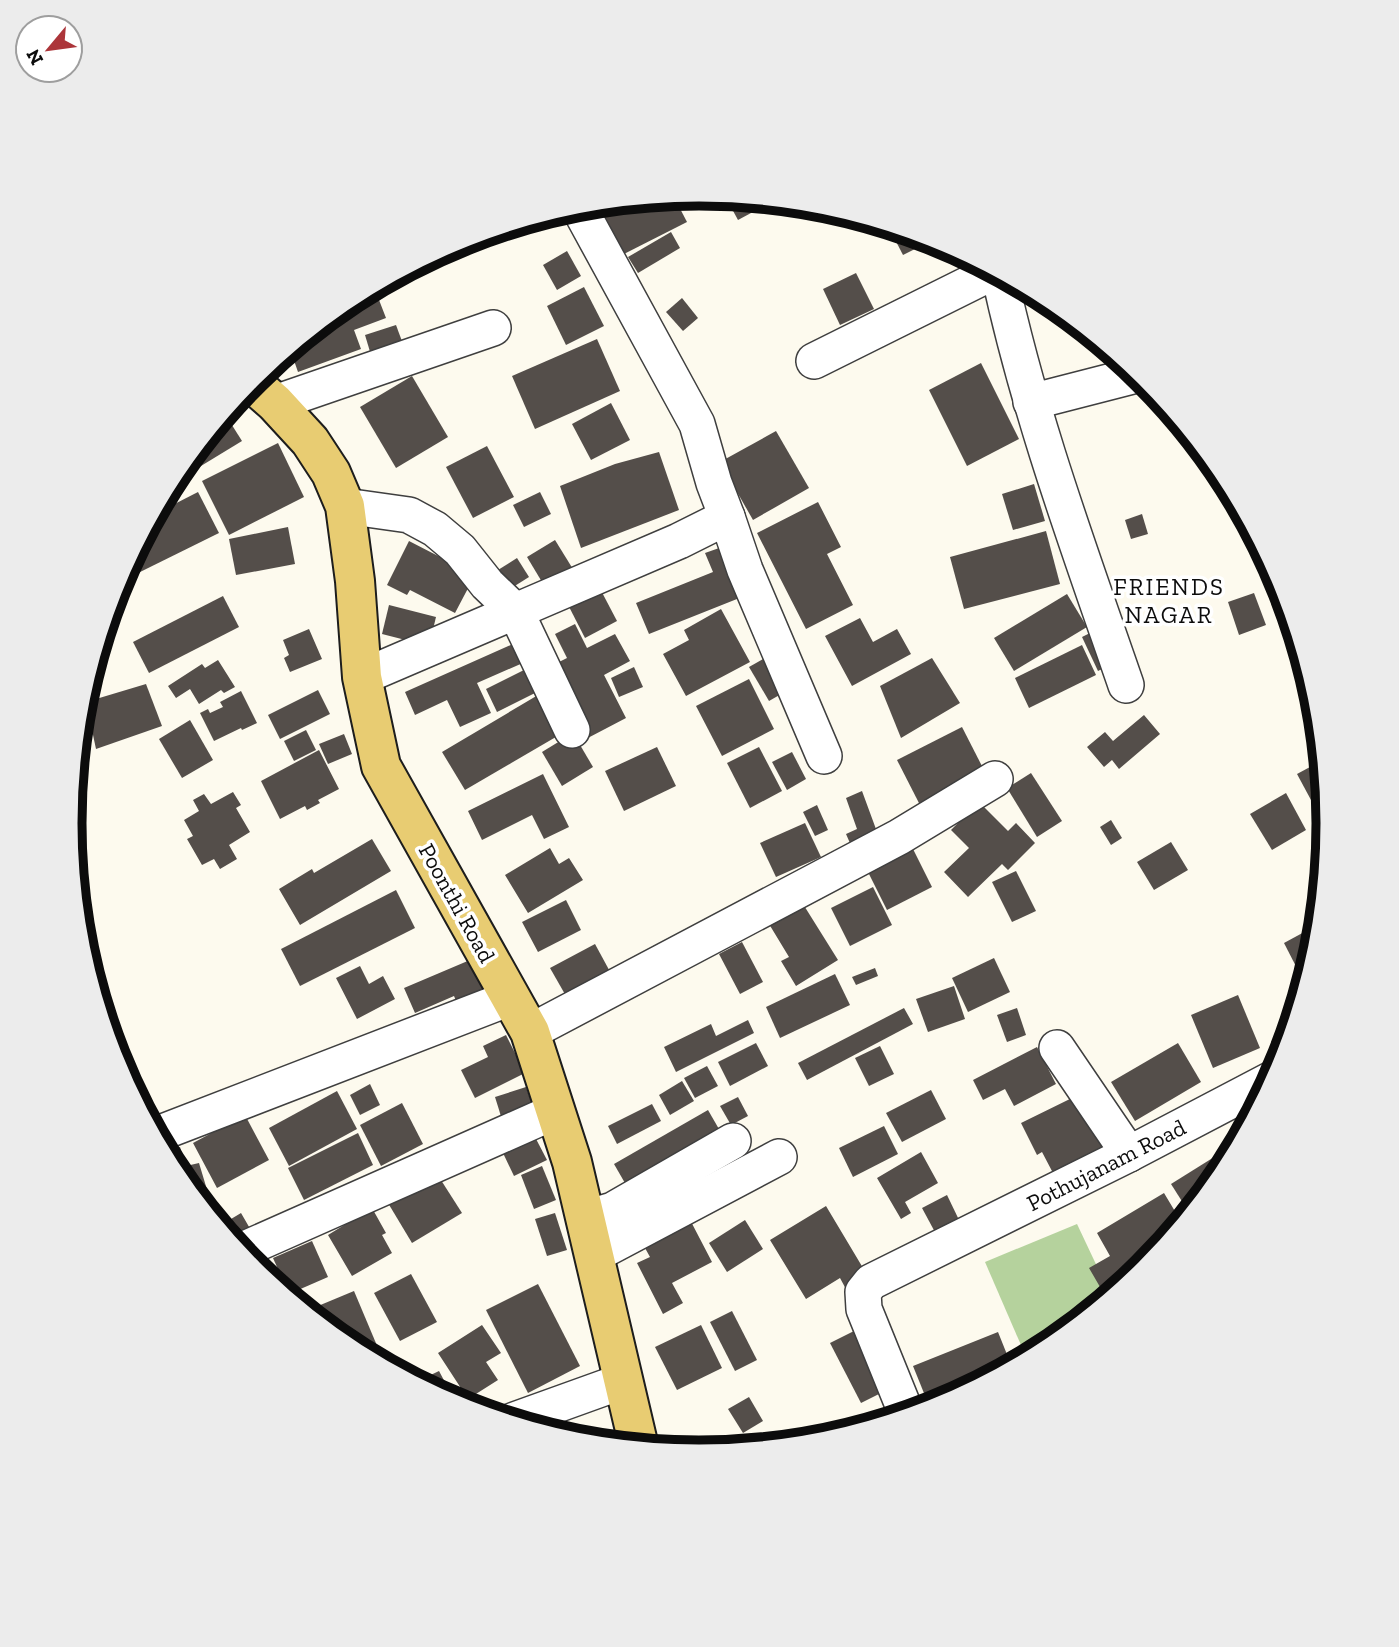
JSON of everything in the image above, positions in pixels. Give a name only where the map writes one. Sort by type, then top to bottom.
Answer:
[{"type":"main road","name":"Poonthi Road","points":[[263,393],[310,441],[331,473],[345,506],[355,581],[362,677],[381,766],[530,1032],[556,1111],[585,1218],[637,1437]]},
{"type":"street","points":[[584,217],[697,424],[745,570],[824,755]]},
{"type":"street","points":[[814,361],[986,277]]},
{"type":"street","points":[[1000,285],[1031,402],[1058,489],[1126,685]]},
{"type":"street","points":[[263,393],[493,328]]},
{"type":"street","points":[[1031,402],[1126,378]]},
{"type":"street","points":[[345,506],[408,515],[435,529],[460,550],[487,584],[516,612],[572,730]]},
{"type":"street","points":[[362,677],[679,541],[727,517]]},
{"type":"street","points":[[530,1032],[899,837],[995,779]]},
{"type":"street","points":[[165,1131],[510,998]]},
{"type":"street","points":[[1057,1048],[1129,1154]]},
{"type":"street","name":"Pothujanam Road","points":[[903,1406],[864,1309],[863,1292],[871,1282],[1257,1088]]},
{"type":"street","points":[[250,1246],[556,1111]]},
{"type":"street","points":[[585,1218],[613,1210],[733,1141]]},
{"type":"street","points":[[594,1255],[779,1157]]},
{"type":"street","points":[[526,1416],[623,1381]]},
{"type":"green space","points":[[1077,1224],[1107,1287],[1023,1349],[985,1262]]},
{"type":"building","points":[[679,207],[687,222],[620,256],[601,218],[619,212]]},
{"type":"building","points":[[731,208],[757,210],[738,220]]},
{"type":"building","points":[[671,232],[680,248],[638,273],[628,257]]},
{"type":"building","points":[[894,238],[919,247],[903,255]]},
{"type":"building","points":[[567,251],[581,276],[557,290],[543,265]]},
{"type":"building","points":[[856,273],[874,309],[840,325],[823,289]]},
{"type":"building","points":[[584,287],[604,326],[566,345],[547,306]]},
{"type":"building","points":[[378,297],[386,318],[354,330],[361,349],[298,372],[293,359]]},
{"type":"building","points":[[682,298],[698,318],[683,331],[666,312]]},
{"type":"building","points":[[396,325],[403,344],[371,355],[365,335]]},
{"type":"building","points":[[597,339],[620,391],[535,429],[512,376]]},
{"type":"building","points":[[981,363],[1019,439],[967,466],[929,390]]},
{"type":"building","points":[[412,376],[448,437],[396,468],[360,407]]},
{"type":"building","points":[[611,403],[630,440],[591,460],[572,424]]},
{"type":"building","points":[[230,423],[242,441],[196,469],[210,448]]},
{"type":"building","points":[[776,431],[809,488],[753,520],[720,462]]},
{"type":"building","points":[[278,443],[304,497],[229,535],[202,481]]},
{"type":"building","points":[[487,446],[514,497],[473,518],[446,467]]},
{"type":"building","points":[[659,452],[679,510],[581,548],[560,486],[615,464]]},
{"type":"building","points":[[1034,484],[1045,521],[1013,530],[1002,494]]},
{"type":"building","points":[[198,492],[219,533],[135,575],[146,550],[171,506]]},
{"type":"building","points":[[540,492],[551,514],[524,527],[513,505]]},
{"type":"building","points":[[818,502],[841,547],[827,554],[853,605],[806,629],[757,533]]},
{"type":"building","points":[[1142,514],[1148,534],[1131,539],[1125,520]]},
{"type":"building","points":[[288,527],[295,564],[236,575],[229,539]]},
{"type":"building","points":[[1046,531],[1060,584],[964,609],[950,557]]},
{"type":"building","points":[[555,540],[576,574],[548,592],[527,557]]},
{"type":"building","points":[[409,541],[475,575],[455,613],[410,590],[407,595],[387,585]]},
{"type":"building","points":[[722,547],[742,597],[649,634],[636,603],[713,572],[705,553]]},
{"type":"building","points":[[517,558],[529,577],[502,594],[490,575]]},
{"type":"building","points":[[596,581],[617,621],[585,638],[564,597]]},
{"type":"building","points":[[1254,593],[1266,625],[1239,635],[1228,602]]},
{"type":"building","points":[[1067,594],[1087,627],[1014,671],[994,638]]},
{"type":"building","points":[[223,596],[239,627],[149,673],[133,642]]},
{"type":"building","points":[[389,605],[436,617],[429,646],[382,634]]},
{"type":"building","points":[[721,609],[750,662],[686,696],[663,654],[689,640],[684,630]]},
{"type":"building","points":[[860,618],[873,642],[897,629],[911,654],[852,686],[825,636]]},
{"type":"building","points":[[575,624],[587,648],[615,634],[630,661],[604,675],[626,718],[584,740],[547,668],[567,658],[555,634]]},
{"type":"building","points":[[309,629],[322,659],[290,672],[284,658],[289,655],[283,640]]},
{"type":"building","points":[[1096,630],[1112,664],[1098,671],[1082,637]]},
{"type":"building","points":[[524,639],[532,659],[477,683],[491,713],[460,727],[447,700],[415,715],[405,692]]},
{"type":"building","points":[[1082,645],[1096,675],[1029,708],[1015,678]]},
{"type":"building","points":[[770,655],[790,689],[769,701],[749,667]]},
{"type":"building","points":[[932,658],[960,703],[901,738],[880,686]]},
{"type":"building","points":[[218,660],[235,687],[224,693],[221,690],[199,704],[190,689],[176,698],[168,686],[202,664],[205,668]]},
{"type":"building","points":[[634,667],[643,687],[619,697],[611,678]]},
{"type":"building","points":[[524,670],[535,693],[497,712],[486,689]]},
{"type":"building","points":[[749,679],[774,729],[722,756],[696,706]]},
{"type":"building","points":[[146,684],[162,726],[96,749],[91,724],[95,699]]},
{"type":"building","points":[[318,690],[330,714],[280,739],[268,715]]},
{"type":"building","points":[[241,691],[257,723],[214,741],[200,713],[208,709],[210,713],[223,707],[220,702]]},
{"type":"building","points":[[538,695],[561,734],[465,790],[442,752]]},
{"type":"building","points":[[1144,715],[1160,734],[1119,769],[1112,760],[1104,767],[1087,747],[1105,732],[1113,741]]},
{"type":"building","points":[[190,720],[213,760],[182,778],[159,739]]},
{"type":"building","points":[[962,727],[985,772],[920,805],[897,760]]},
{"type":"building","points":[[306,730],[316,750],[294,761],[284,741]]},
{"type":"building","points":[[573,733],[593,767],[562,786],[542,752]]},
{"type":"building","points":[[344,734],[352,754],[328,764],[319,744]]},
{"type":"building","points":[[657,747],[676,786],[624,811],[605,771]]},
{"type":"building","points":[[759,747],[782,791],[750,808],[727,763]]},
{"type":"building","points":[[319,750],[339,789],[318,800],[320,803],[307,810],[305,806],[280,819],[261,781]]},
{"type":"building","points":[[792,752],[806,779],[787,790],[772,762]]},
{"type":"building","points":[[1313,765],[1316,810],[1297,774]]},
{"type":"building","points":[[1031,773],[1062,821],[1037,837],[1007,788]]},
{"type":"building","points":[[543,774],[569,827],[544,839],[532,815],[482,840],[468,811]]},
{"type":"building","points":[[862,791],[880,840],[853,850],[846,834],[857,829],[846,798]]},
{"type":"building","points":[[233,792],[241,805],[236,808],[250,832],[229,845],[237,859],[220,869],[214,859],[202,865],[187,839],[193,836],[184,820],[199,811],[193,800],[204,794],[211,804]]},
{"type":"building","points":[[1286,793],[1306,830],[1272,850],[1250,814]]},
{"type":"building","points":[[979,802],[1008,831],[1016,823],[1035,843],[1008,870],[1002,864],[968,897],[944,872],[969,848],[951,830]]},
{"type":"building","points":[[817,805],[828,830],[815,836],[803,812]]},
{"type":"building","points":[[1111,820],[1122,838],[1111,845],[1100,827]]},
{"type":"building","points":[[805,823],[821,857],[776,877],[760,843]]},
{"type":"building","points":[[372,839],[391,871],[300,925],[279,889],[312,869],[314,873]]},
{"type":"building","points":[[1171,842],[1188,870],[1154,890],[1137,862]]},
{"type":"building","points":[[912,847],[932,887],[887,910],[867,870]]},
{"type":"building","points":[[550,848],[559,864],[569,858],[583,880],[528,913],[505,875]]},
{"type":"building","points":[[1016,871],[1036,911],[1012,922],[992,882]]},
{"type":"building","points":[[873,887],[892,925],[850,946],[831,908]]},
{"type":"building","points":[[396,890],[415,928],[300,986],[281,949]]},
{"type":"building","points":[[566,900],[581,930],[538,952],[522,922]]},
{"type":"building","points":[[803,904],[838,960],[796,986],[781,961],[789,957],[769,924]]},
{"type":"building","points":[[1307,931],[1299,972],[1284,943]]},
{"type":"building","points":[[742,942],[763,982],[740,994],[719,954]]},
{"type":"building","points":[[595,944],[614,979],[570,1003],[550,968]]},
{"type":"building","points":[[994,958],[1010,992],[968,1012],[952,978]]},
{"type":"building","points":[[470,960],[487,997],[459,1008],[454,996],[415,1013],[404,988]]},
{"type":"building","points":[[360,966],[369,984],[383,976],[395,999],[357,1019],[336,978]]},
{"type":"building","points":[[875,968],[878,976],[856,985],[852,977]]},
{"type":"building","points":[[835,974],[850,1005],[780,1038],[766,1007]]},
{"type":"building","points":[[954,986],[965,1019],[928,1032],[916,999]]},
{"type":"building","points":[[1238,995],[1260,1048],[1213,1068],[1191,1015]]},
{"type":"building","points":[[904,1008],[913,1024],[807,1080],[798,1063]]},
{"type":"building","points":[[1017,1008],[1026,1035],[1007,1042],[997,1015]]},
{"type":"building","points":[[748,1020],[754,1033],[676,1072],[664,1047],[711,1024],[716,1036]]},
{"type":"building","points":[[506,1035],[525,1073],[475,1098],[461,1070],[488,1057],[483,1046]]},
{"type":"building","points":[[756,1043],[768,1066],[730,1086],[718,1062]]},
{"type":"building","points":[[1178,1043],[1201,1082],[1135,1121],[1111,1082]]},
{"type":"building","points":[[880,1046],[894,1074],[869,1086],[855,1058]]},
{"type":"building","points":[[1037,1047],[1056,1084],[1014,1106],[1005,1089],[983,1100],[973,1080]]},
{"type":"building","points":[[707,1066],[718,1086],[695,1098],[684,1078]]},
{"type":"building","points":[[682,1081],[694,1101],[670,1115],[659,1095]]},
{"type":"building","points":[[370,1084],[380,1105],[360,1115],[350,1095]]},
{"type":"building","points":[[526,1087],[536,1116],[504,1126],[495,1097]]},
{"type":"building","points":[[931,1090],[946,1119],[902,1142],[886,1113]]},
{"type":"building","points":[[337,1091],[357,1129],[289,1166],[269,1128]]},
{"type":"building","points":[[1076,1096],[1103,1148],[1053,1173],[1042,1152],[1037,1155],[1021,1123]]},
{"type":"building","points":[[738,1097],[748,1116],[731,1125],[720,1106]]},
{"type":"building","points":[[402,1103],[423,1144],[381,1166],[360,1125]]},
{"type":"building","points":[[652,1104],[661,1121],[617,1144],[608,1126]]},
{"type":"building","points":[[708,1110],[727,1143],[633,1197],[614,1164]]},
{"type":"building","points":[[245,1115],[269,1160],[217,1188],[193,1143]]},
{"type":"building","points":[[884,1126],[898,1154],[853,1177],[839,1148]]},
{"type":"building","points":[[358,1133],[373,1165],[304,1200],[288,1168]]},
{"type":"building","points":[[535,1137],[547,1160],[514,1176],[503,1153]]},
{"type":"building","points":[[180,1147],[186,1166],[175,1148]]},
{"type":"building","points":[[921,1152],[938,1183],[905,1202],[911,1213],[901,1219],[877,1178]]},
{"type":"building","points":[[1221,1153],[1184,1205],[1171,1184]]},
{"type":"building","points":[[199,1163],[206,1194],[186,1166]]},
{"type":"building","points":[[542,1166],[556,1200],[534,1209],[521,1175]]},
{"type":"building","points":[[439,1177],[462,1213],[412,1243],[382,1193]]},
{"type":"building","points":[[1164,1193],[1177,1214],[1136,1260],[1102,1291],[1089,1268],[1110,1256],[1097,1233]]},
{"type":"building","points":[[947,1195],[960,1222],[936,1234],[922,1208]]},
{"type":"building","points":[[826,1206],[869,1278],[847,1291],[840,1278],[806,1299],[770,1240]]},
{"type":"building","points":[[372,1208],[386,1233],[382,1235],[392,1253],[352,1276],[328,1235]]},
{"type":"building","points":[[241,1213],[252,1232],[242,1238],[228,1221]]},
{"type":"building","points":[[555,1213],[567,1250],[547,1256],[535,1219]]},
{"type":"building","points":[[687,1214],[712,1262],[672,1283],[683,1303],[663,1314],[637,1263],[650,1257],[640,1239]]},
{"type":"building","points":[[745,1220],[763,1249],[727,1272],[709,1243]]},
{"type":"building","points":[[312,1241],[328,1277],[296,1291],[282,1277],[273,1258]]},
{"type":"building","points":[[259,1248],[270,1266],[263,1260],[254,1251]]},
{"type":"building","points":[[411,1274],[437,1322],[400,1341],[374,1293]]},
{"type":"building","points":[[538,1284],[580,1366],[528,1393],[486,1310]]},
{"type":"building","points":[[354,1291],[378,1348],[357,1337],[316,1307]]},
{"type":"building","points":[[732,1311],[757,1360],[735,1371],[710,1322]]},
{"type":"building","points":[[482,1325],[501,1353],[486,1362],[498,1380],[471,1397],[465,1395],[438,1353]]},
{"type":"building","points":[[701,1325],[722,1368],[677,1390],[655,1347]]},
{"type":"building","points":[[858,1329],[889,1389],[861,1403],[830,1343]]},
{"type":"building","points":[[998,1332],[1008,1358],[926,1398],[913,1366]]},
{"type":"building","points":[[439,1371],[447,1387],[426,1377]]},
{"type":"building","points":[[749,1397],[763,1421],[743,1433],[728,1409]]},
{"type":"district","name":"FRIENDS NAGAR","points":[[1169,601]]}]
